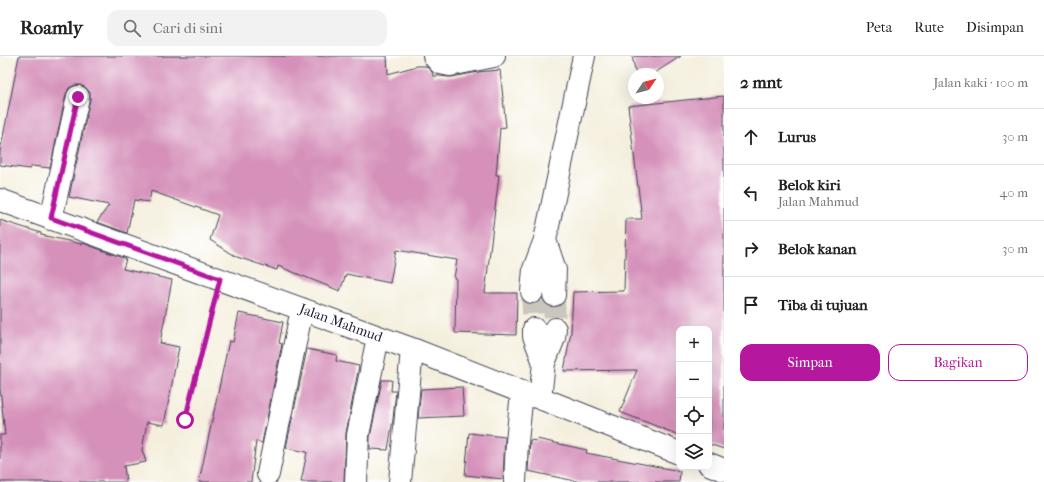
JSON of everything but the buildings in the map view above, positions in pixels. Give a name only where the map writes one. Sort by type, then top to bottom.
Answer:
[{"type":"street","points":[[434,56],[440,63],[450,65],[494,56]]},
{"type":"street","points":[[532,292],[534,269],[545,240],[584,56]]},
{"type":"street","points":[[51,218],[78,97]]},
{"type":"street","name":"Jalan Mahmud","points":[[0,200],[412,349],[676,452]]},
{"type":"street","points":[[545,240],[555,270],[554,294]]},
{"type":"street","points":[[268,474],[302,309]]},
{"type":"street","points":[[515,482],[517,442],[531,395],[544,363],[534,336],[544,329]]},
{"type":"street","points":[[356,482],[358,435],[378,337]]},
{"type":"street","points":[[400,482],[412,349]]},
{"type":"street","points":[[712,465],[724,470]]},
{"type":"path","points":[[185,420],[220,279]]},
{"type":"tunnel","points":[[532,292],[534,329]]},
{"type":"tunnel","points":[[554,295],[555,329]]},
{"type":"route","points":[[78,97],[51,218],[220,279],[185,420]]}]
